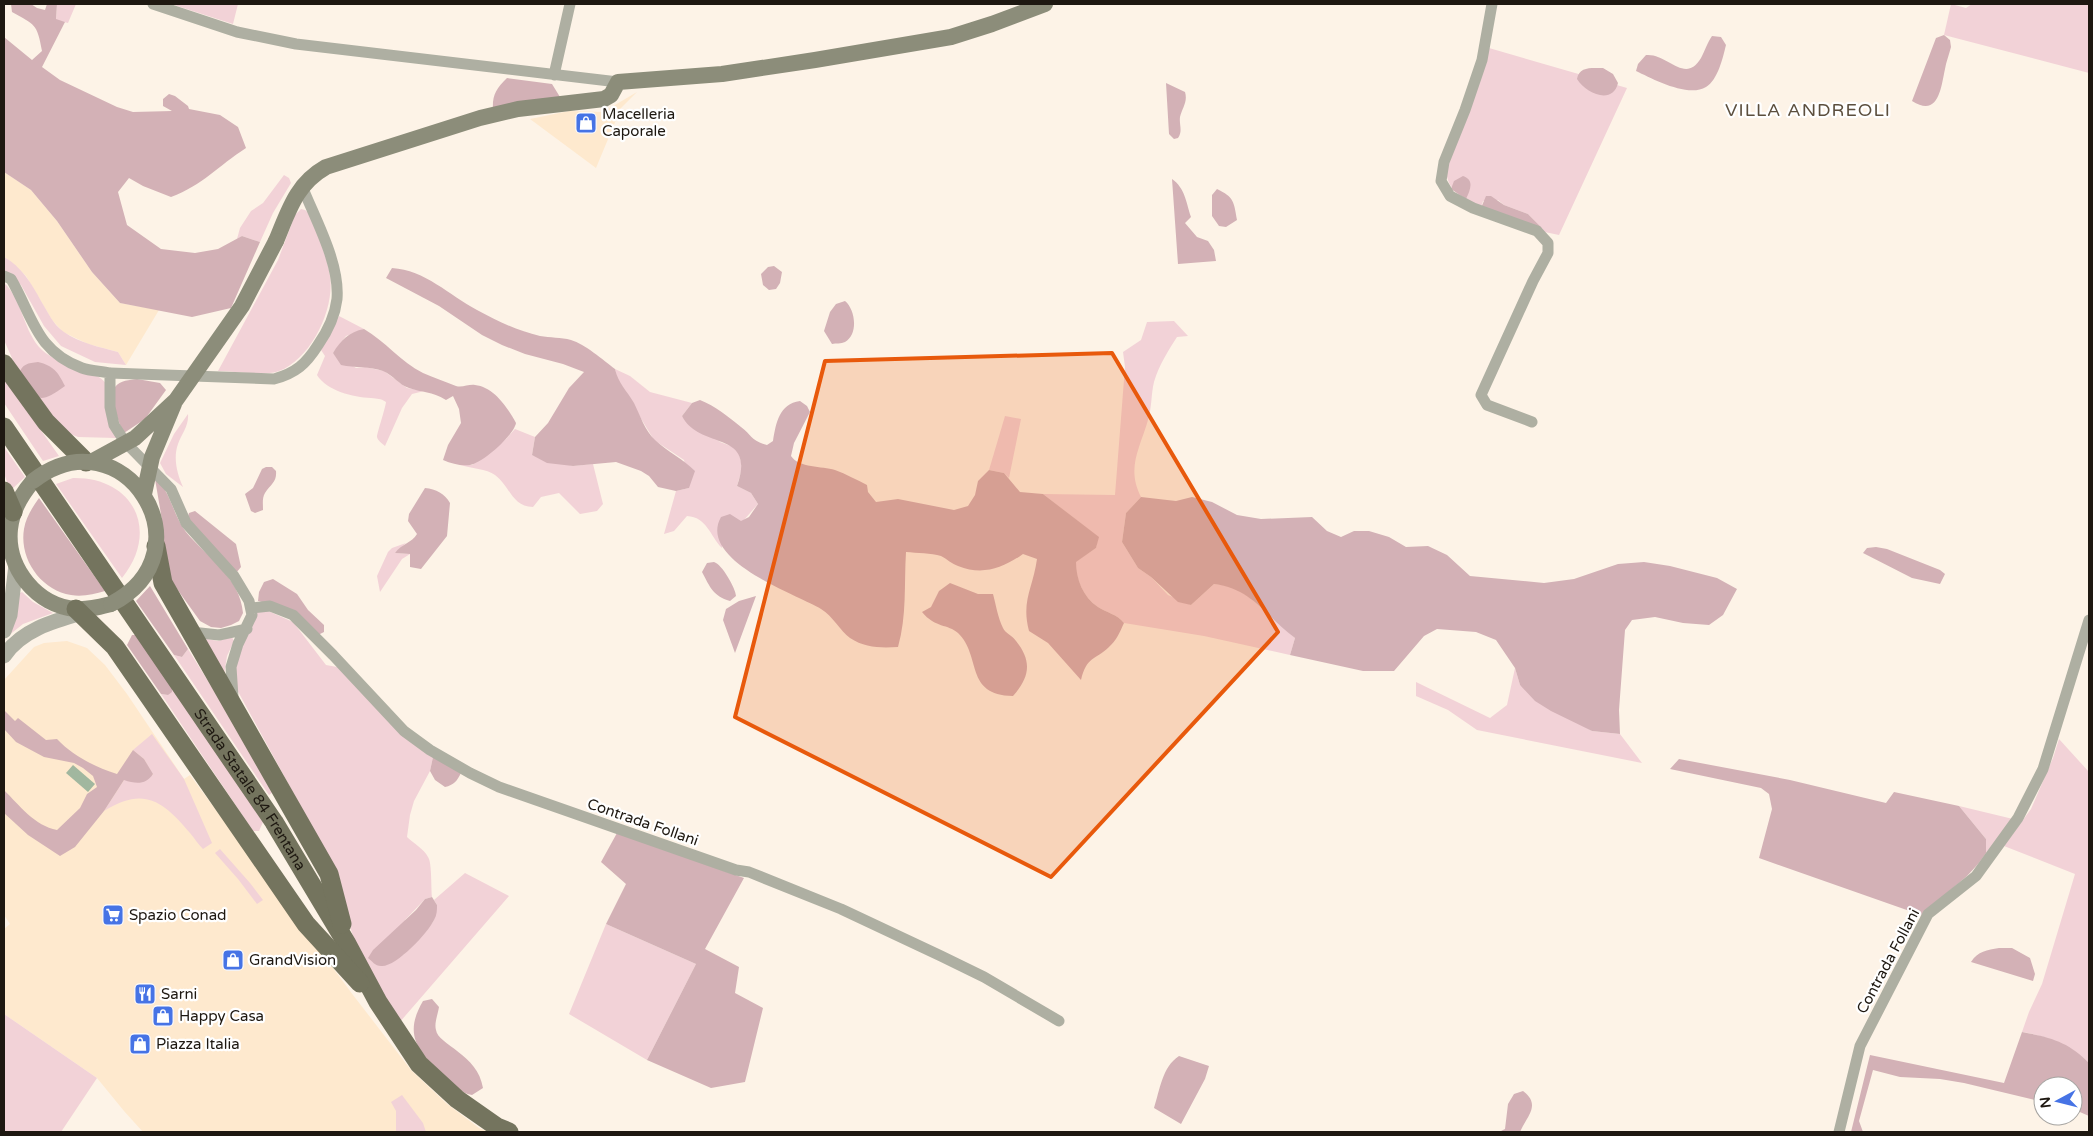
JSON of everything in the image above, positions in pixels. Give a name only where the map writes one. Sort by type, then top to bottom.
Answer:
[{"type":"main road","points":[[88,462],[135,438],[176,400],[242,306],[276,241],[291,204],[302,186],[312,175],[326,167],[480,118],[518,109],[604,99],[611,95],[618,82],[722,74],[951,37],[1045,4]]},
{"type":"main road","points":[[4,364],[46,422],[88,462]]},
{"type":"main road","points":[[144,494],[152,457],[176,400]]},
{"type":"main road","name":"Strada Statale 84 Frentana","points":[[4,427],[274,822],[347,944],[378,1002],[419,1064],[457,1099],[497,1127],[509,1132]]},
{"type":"main road","points":[[156,546],[146,575],[136,587],[124,597],[105,606],[78,611],[57,605],[40,595],[26,582],[16,565],[10,548],[10,529],[21,495],[33,481],[57,466],[88,462],[103,464],[119,471],[133,481],[144,494],[155,519],[156,546],[163,583],[329,874],[347,944]]},
{"type":"main road","points":[[4,492],[14,512]]},
{"type":"main road","points":[[78,611],[115,647],[306,924],[378,1002]]},
{"type":"street","points":[[153,4],[237,32],[296,44],[618,82]]},
{"type":"street","points":[[554,75],[570,4]]},
{"type":"street","points":[[1492,4],[1482,60],[1465,110],[1444,162],[1441,181],[1450,196],[1473,208],[1537,231],[1548,244],[1548,253],[1533,281],[1481,395],[1487,406],[1532,422]]},
{"type":"street","points":[[4,276],[11,279],[37,332],[54,354],[83,369],[110,373],[274,379],[292,374],[311,357],[328,329],[337,299],[334,270],[325,242],[302,186]]},
{"type":"street","points":[[110,373],[110,407],[114,425],[125,442],[170,490],[186,523],[234,576],[249,601],[252,615],[247,629],[238,644],[231,667],[231,683],[235,709]]},
{"type":"street","points":[[4,631],[10,615],[16,565]]},
{"type":"street","name":"Contrada Follani","points":[[251,608],[270,606],[292,615],[333,655],[404,731],[430,750],[470,773],[500,787],[558,808],[736,870],[749,872],[841,909],[984,977],[1059,1022]]},
{"type":"street","points":[[4,656],[27,633],[78,611]]},
{"type":"street","name":"Contrada Follani","points":[[1838,1132],[1860,1046],[1928,914],[1976,876],[2018,818],[2043,769],[2068,694],[2089,620]]},
{"type":"street","points":[[191,632],[220,635],[247,629]]},
{"type":"highlighted area","points":[[1112,353],[1278,632],[1051,877],[735,717],[825,361]]},
{"type":"shaded area","points":[[11,4],[31,4],[45,10],[47,4],[57,4],[56,19],[65,22],[42,67],[60,80],[117,107],[133,112],[172,111],[163,106],[163,99],[169,94],[175,96],[188,106],[189,109],[220,115],[238,127],[246,148],[192,187],[171,197],[143,186],[129,178],[118,192],[127,225],[161,249],[195,253],[218,249],[242,236],[260,242],[231,308],[192,317],[120,303],[92,272],[57,221],[31,190],[4,172],[4,37],[32,60],[42,51],[34,26],[12,12]]},
{"type":"shaded area","points":[[57,4],[76,4],[68,23],[56,20]]},
{"type":"shaded area","points":[[171,4],[238,4],[233,24]]},
{"type":"shaded area","points":[[1951,4],[1966,8],[1972,4],[2089,4],[2089,73],[1944,35]]},
{"type":"shaded area","points":[[1944,35],[1950,40],[1951,47],[1940,92],[1933,103],[1928,106],[1921,105],[1912,101],[1936,38]]},
{"type":"shaded area","points":[[1712,36],[1721,37],[1726,45],[1717,74],[1706,87],[1699,90],[1680,89],[1636,71],[1638,64],[1646,55],[1662,58],[1676,66],[1689,69],[1695,66],[1701,58]]},
{"type":"shaded area","points":[[1489,48],[1627,88],[1559,235],[1540,231],[1540,226],[1528,214],[1504,205],[1498,200],[1483,201],[1481,208],[1457,193],[1447,178],[1446,170]]},
{"type":"shaded area","points":[[1603,68],[1613,74],[1618,83],[1611,94],[1599,95],[1593,93],[1586,89],[1577,79],[1583,70]]},
{"type":"shaded area","points":[[507,78],[552,84],[560,97],[493,111],[493,101],[496,93]]},
{"type":"shaded area","points":[[1166,83],[1185,92],[1186,96],[1180,117],[1180,133],[1178,138],[1174,139],[1169,134]]},
{"type":"shaded area","points":[[637,92],[621,108],[596,168],[530,119],[569,111],[603,112]]},
{"type":"shaded area","points":[[4,172],[31,190],[57,221],[92,272],[120,303],[159,310],[126,365],[118,352],[88,344],[63,332],[52,320],[26,276],[4,257]]},
{"type":"shaded area","points":[[284,175],[289,178],[291,183],[273,213],[260,242],[242,236],[237,239],[240,228],[251,211],[263,203]]},
{"type":"shaded area","points":[[1463,176],[1470,183],[1466,199],[1451,189],[1454,181]]},
{"type":"shaded area","points":[[1172,179],[1182,191],[1191,217],[1185,223],[1197,237],[1208,241],[1214,250],[1216,261],[1178,264]]},
{"type":"shaded area","points":[[1217,189],[1230,198],[1235,209],[1237,220],[1226,227],[1219,226],[1212,216],[1212,195]]},
{"type":"shaded area","points":[[1486,196],[1491,196],[1504,205],[1528,214],[1542,228],[1481,208]]},
{"type":"shaded area","points":[[301,209],[310,214],[329,268],[331,289],[329,303],[318,331],[311,344],[301,356],[291,365],[279,371],[259,373],[218,371],[278,260],[295,215]]},
{"type":"shaded area","points":[[4,257],[16,265],[26,276],[51,318],[60,329],[83,342],[118,352],[126,365],[95,362],[61,346],[44,326],[21,285],[4,270]]},
{"type":"shaded area","points":[[774,266],[782,272],[780,283],[776,289],[769,290],[763,285],[761,274],[768,267]]},
{"type":"shaded area","points":[[392,268],[415,273],[426,278],[477,310],[508,325],[540,336],[571,340],[594,353],[615,369],[620,383],[634,403],[651,436],[695,471],[689,488],[676,491],[658,487],[649,476],[641,471],[616,462],[573,466],[547,463],[532,455],[535,437],[548,423],[569,388],[584,372],[563,364],[525,354],[482,335],[439,306],[386,278]]},
{"type":"shaded area","points":[[4,283],[15,298],[31,334],[42,350],[57,360],[94,374],[107,385],[116,438],[78,437],[63,431],[19,374],[4,340]]},
{"type":"shaded area","points":[[845,301],[853,315],[854,328],[845,342],[832,344],[824,331],[830,312],[836,304]]},
{"type":"shaded area","points":[[339,316],[364,329],[346,336],[333,353],[356,368],[365,367],[384,371],[407,388],[424,391],[412,394],[402,408],[385,446],[377,437],[386,402],[341,392],[321,381],[317,375],[325,356],[321,350]]},
{"type":"shaded area","points":[[1174,321],[1188,336],[1177,337],[1161,364],[1154,382],[1149,415],[1136,458],[1135,477],[1141,497],[1126,513],[1122,542],[1138,568],[1151,577],[1168,595],[1191,605],[1214,584],[1231,586],[1248,596],[1295,638],[1290,655],[1204,636],[1124,623],[1098,607],[1084,593],[1077,575],[1075,562],[1096,548],[1098,537],[1043,494],[1115,495],[1125,367],[1123,352],[1141,340],[1147,322]]},
{"type":"shaded area","points":[[364,329],[407,363],[423,373],[456,386],[475,385],[482,387],[494,394],[505,405],[516,423],[510,434],[490,454],[476,463],[460,465],[443,460],[448,445],[461,423],[459,409],[453,396],[446,400],[436,395],[405,387],[383,371],[373,368],[341,365],[333,353],[346,337]]},
{"type":"shaded area","points":[[38,362],[48,365],[55,370],[65,386],[43,398],[38,397],[29,390],[19,374],[26,365]]},
{"type":"shaded area","points":[[615,369],[630,376],[650,392],[692,403],[682,416],[720,442],[736,448],[741,467],[737,486],[751,493],[758,504],[722,545],[722,548],[704,523],[694,517],[687,516],[674,531],[664,534],[676,491],[689,488],[684,460],[654,440],[617,379]]},
{"type":"shaded area","points":[[4,378],[59,456],[43,461],[4,403]]},
{"type":"shaded area","points":[[137,379],[160,383],[166,390],[145,419],[124,433],[115,410],[113,391],[120,383]]},
{"type":"shaded area","points":[[700,400],[727,416],[755,440],[767,445],[773,441],[777,421],[783,410],[787,406],[800,401],[807,406],[810,412],[794,443],[791,456],[799,463],[835,470],[867,485],[868,492],[876,502],[898,499],[954,510],[968,506],[975,495],[978,481],[989,470],[1004,473],[1020,492],[1043,494],[1099,537],[1096,548],[1076,562],[1077,575],[1081,587],[1088,598],[1101,609],[1124,623],[1118,636],[1109,647],[1089,663],[1083,672],[1081,680],[1048,643],[1029,631],[1026,611],[1037,559],[1023,554],[1000,567],[976,570],[956,565],[941,556],[906,552],[904,612],[898,647],[873,647],[861,644],[850,638],[821,609],[752,574],[735,561],[723,547],[717,533],[721,517],[730,514],[741,521],[749,517],[758,504],[751,493],[737,486],[741,468],[739,456],[733,448],[701,434],[690,427],[682,416],[692,403]]},
{"type":"shaded area","points":[[188,414],[176,455],[177,471],[183,487],[166,474],[160,463],[174,434]]},
{"type":"shaded area","points":[[1005,416],[1021,419],[1009,478],[1004,473],[989,470]]},
{"type":"shaded area","points":[[515,429],[535,437],[532,455],[573,466],[593,464],[603,504],[597,511],[580,514],[559,493],[541,497],[533,507],[520,504],[492,473],[460,465],[472,465],[506,439]]},
{"type":"shaded area","points":[[4,447],[25,477],[10,491],[4,473]]},
{"type":"shaded area","points":[[272,467],[276,471],[276,478],[264,495],[263,510],[255,513],[251,511],[245,494],[253,488],[262,469]]},
{"type":"shaded area","points":[[73,478],[94,480],[112,487],[125,497],[135,510],[139,525],[139,542],[133,560],[122,578],[56,484]]},
{"type":"shaded area","points":[[155,479],[165,490],[186,532],[221,568],[236,589],[241,600],[243,613],[239,621],[221,628],[211,627],[200,621],[167,575],[162,520]]},
{"type":"shaded area","points":[[425,488],[440,492],[450,503],[447,536],[421,569],[410,567],[410,554],[395,553],[417,534],[408,521],[409,514]]},
{"type":"shaded area","points":[[1141,497],[1176,501],[1192,497],[1212,502],[1237,515],[1261,519],[1312,517],[1327,531],[1341,537],[1354,531],[1369,531],[1389,537],[1406,547],[1428,546],[1447,555],[1470,576],[1544,583],[1574,579],[1618,564],[1644,562],[1670,566],[1717,578],[1737,589],[1723,615],[1709,625],[1683,623],[1655,617],[1632,620],[1625,630],[1619,710],[1620,734],[1592,731],[1535,701],[1520,685],[1515,668],[1496,640],[1476,632],[1437,629],[1424,636],[1394,671],[1363,671],[1290,655],[1295,638],[1249,597],[1239,591],[1214,584],[1191,605],[1178,602],[1151,577],[1138,568],[1122,542],[1126,513]]},
{"type":"shaded area","points":[[39,498],[105,591],[75,596],[60,592],[50,587],[34,571],[25,551],[23,540],[28,517]]},
{"type":"shaded area","points":[[195,511],[236,544],[241,567],[236,573],[187,520],[189,513]]},
{"type":"shaded area","points":[[406,543],[395,553],[410,554],[402,559],[380,592],[377,576],[388,552],[392,548]]},
{"type":"shaded area","points":[[1867,548],[1887,549],[1940,570],[1945,574],[1940,584],[1912,578],[1863,553]]},
{"type":"shaded area","points":[[714,562],[728,577],[734,588],[736,596],[730,601],[716,594],[702,572],[707,563]]},
{"type":"shaded area","points":[[273,579],[297,594],[308,610],[324,625],[324,632],[318,635],[270,604],[258,601],[259,592],[264,582]]},
{"type":"shaded area","points":[[950,583],[978,594],[993,594],[1003,628],[1015,639],[1027,663],[1023,683],[1013,696],[998,694],[987,689],[980,682],[970,652],[958,633],[932,621],[922,612],[931,607],[939,591]]},
{"type":"shaded area","points":[[150,586],[188,649],[182,657],[174,655],[136,601]]},
{"type":"shaded area","points":[[22,592],[33,602],[53,613],[23,624],[8,636],[20,593]]},
{"type":"shaded area","points":[[756,596],[735,653],[723,620],[726,609],[739,601]]},
{"type":"shaded area","points":[[266,610],[293,622],[326,665],[337,667],[433,757],[430,771],[414,801],[407,837],[424,851],[429,860],[432,897],[425,899],[405,920],[403,955],[433,922],[437,905],[434,900],[465,873],[509,896],[399,1023],[361,960],[325,851],[235,686],[234,666],[257,611]]},
{"type":"shaded area","points":[[132,635],[137,635],[172,685],[172,692],[168,695],[161,694],[127,645]]},
{"type":"shaded area","points":[[232,637],[234,641],[227,656],[224,675],[202,638],[218,641]]},
{"type":"shaded area","points":[[67,641],[87,648],[105,665],[127,694],[184,779],[190,775],[411,1070],[446,1103],[479,1128],[489,1132],[143,1132],[97,1078],[4,1014],[4,929],[10,924],[4,915],[4,680],[34,647],[44,643]]},
{"type":"shaded area","points":[[188,649],[276,790],[269,795],[174,655],[182,657]]},
{"type":"shaded area","points":[[1515,668],[1520,685],[1592,731],[1620,734],[1642,763],[1477,730],[1448,710],[1416,696],[1416,682],[1490,718],[1507,705]]},
{"type":"shaded area","points":[[172,685],[263,822],[259,831],[253,831],[161,694],[168,695]]},
{"type":"shaded area","points":[[4,710],[15,721],[18,718],[46,740],[57,739],[77,756],[101,768],[117,774],[133,750],[144,759],[153,774],[150,778],[140,783],[124,780],[104,811],[75,847],[60,856],[28,835],[4,813],[4,790],[35,820],[57,830],[80,808],[87,794],[97,787],[93,776],[74,763],[44,757],[16,742],[4,729]]},
{"type":"shaded area","points":[[152,734],[184,779],[212,843],[203,849],[171,813],[152,801],[131,799],[118,803],[104,811],[124,780],[153,775],[144,759],[133,750]]},
{"type":"shaded area","points":[[2059,739],[2089,772],[2089,1063],[2074,1051],[2058,1042],[2022,1032],[2042,984],[2075,874],[2004,846],[2031,809]]},
{"type":"shaded area","points":[[433,757],[461,773],[453,784],[445,787],[435,780],[430,771]]},
{"type":"shaded area","points":[[1679,759],[1790,780],[1886,803],[1894,792],[1959,806],[1986,839],[1986,853],[1967,876],[1921,915],[1759,858],[1772,809],[1769,794],[1761,788],[1670,769]]},
{"type":"shaded area","points":[[73,765],[95,784],[88,792],[66,773]]},
{"type":"shaded area","points":[[1959,806],[2013,819],[1978,864],[1986,839]]},
{"type":"shaded area","points":[[617,833],[744,878],[705,949],[739,967],[735,993],[763,1008],[745,1082],[711,1088],[647,1060],[696,964],[606,924],[626,884],[601,862]]},
{"type":"shaded area","points":[[220,849],[263,900],[257,904],[215,853]]},
{"type":"shaded area","points":[[432,897],[437,905],[435,918],[431,926],[410,949],[387,965],[377,965],[368,958],[373,950],[416,910],[425,899]]},
{"type":"shaded area","points":[[606,924],[696,964],[647,1060],[569,1014]]},
{"type":"shaded area","points":[[1999,948],[2012,948],[2030,958],[2035,974],[2033,981],[1971,962],[1980,953]]},
{"type":"shaded area","points":[[432,999],[439,1007],[435,1024],[438,1035],[466,1059],[480,1076],[483,1088],[472,1095],[460,1090],[443,1075],[420,1050],[416,1042],[414,1024],[417,1013],[423,1001]]},
{"type":"shaded area","points":[[4,1014],[97,1078],[61,1132],[4,1132]]},
{"type":"shaded area","points":[[2022,1032],[2041,1036],[2066,1045],[2089,1063],[2089,1116],[2083,1113],[2083,1076],[2033,1076],[2033,1100],[1964,1083],[1940,1079],[1900,1077],[1873,1070],[1859,1121],[1863,1132],[1851,1132],[1870,1055],[2004,1083]]},
{"type":"shaded area","points":[[1179,1056],[1209,1066],[1205,1079],[1181,1124],[1154,1108],[1165,1073]]},
{"type":"shaded area","points":[[1523,1091],[1529,1096],[1532,1106],[1520,1132],[1499,1132],[1505,1129],[1508,1104],[1514,1094]]},
{"type":"shaded area","points":[[402,1095],[423,1123],[426,1132],[396,1132],[396,1111],[391,1102]]},
{"type":"place","name":"Macelleria Caporale","points":[[586,123]]},
{"type":"place","name":"Spazio Conad","points":[[113,915]]},
{"type":"place","name":"GrandVision","points":[[233,960]]},
{"type":"place","name":"Sarni","points":[[145,994]]},
{"type":"place","name":"Happy Casa","points":[[163,1016]]},
{"type":"place","name":"Piazza Italia","points":[[140,1044]]},
{"type":"district","name":"VILLA ANDREOLI","points":[[1808,110]]}]
